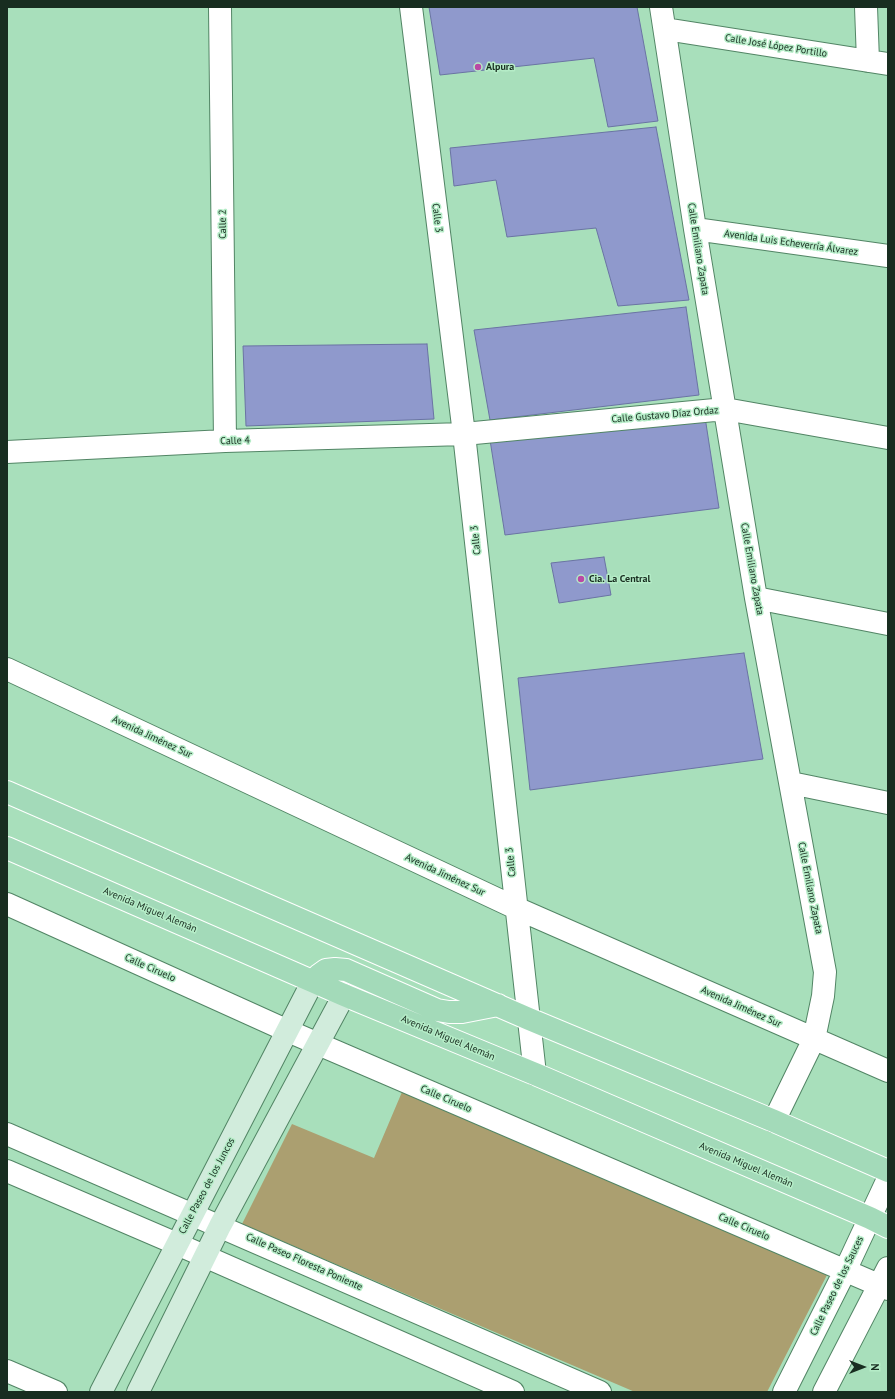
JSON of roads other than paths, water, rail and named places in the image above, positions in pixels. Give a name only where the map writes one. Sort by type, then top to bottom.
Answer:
[{"type":"main road","points":[[7,792],[529,1019],[774,1121],[888,1171]]},
{"type":"main road","name":"Avenida Miguel Alemán","points":[[7,848],[344,995],[534,1074],[879,1222]]},
{"type":"main road","points":[[313,981],[326,970],[346,970],[437,1010],[462,1012],[498,1005]]},
{"type":"main road","name":"Calle Paseo de los Juncos","points":[[101,1392],[313,981]]},
{"type":"main road","points":[[138,1392],[220,1226],[344,995]]},
{"type":"street","name":"Calle 2","points":[[220,7],[225,441]]},
{"type":"street","name":"Calle 3","points":[[411,7],[464,434],[534,1074]]},
{"type":"street","name":"Calle Emiliano Zapata","points":[[661,7],[695,229],[756,598],[823,954],[825,972],[823,996],[814,1039],[774,1121]]},
{"type":"street","points":[[866,7],[878,62]]},
{"type":"street","name":"Calle José López Portillo","points":[[665,29],[878,62]]},
{"type":"street","name":"Avenida Luis Echeverría Álvarez","points":[[695,229],[888,256]]},
{"type":"street","name":"Calle Gustavo Díaz Ordaz","points":[[464,434],[724,409],[888,438]]},
{"type":"street","name":"Calle 4","points":[[7,452],[225,441],[464,434]]},
{"type":"street","points":[[756,598],[888,624]]},
{"type":"street","name":"Avenida Jiménez Sur","points":[[7,669],[516,908],[888,1071]]},
{"type":"street","points":[[791,783],[888,803]]},
{"type":"street","name":"Calle Ciruelo","points":[[7,904],[318,1044],[845,1270],[885,1281]]},
{"type":"street","name":"Calle Paseo Floresta Poniente","points":[[7,1134],[600,1392]]},
{"type":"street","points":[[7,1171],[513,1392]]},
{"type":"street","name":"Calle Paseo de los Sauces","points":[[784,1392],[845,1270],[879,1222],[888,1179]]},
{"type":"street","points":[[824,1392],[885,1281]]},
{"type":"street","points":[[470,1373],[484,1341]]},
{"type":"street","points":[[7,1371],[56,1392]]},
{"type":"place","name":"Alpura","points":[[478,67]]},
{"type":"place","name":"Cia. La Central","points":[[581,579]]}]
